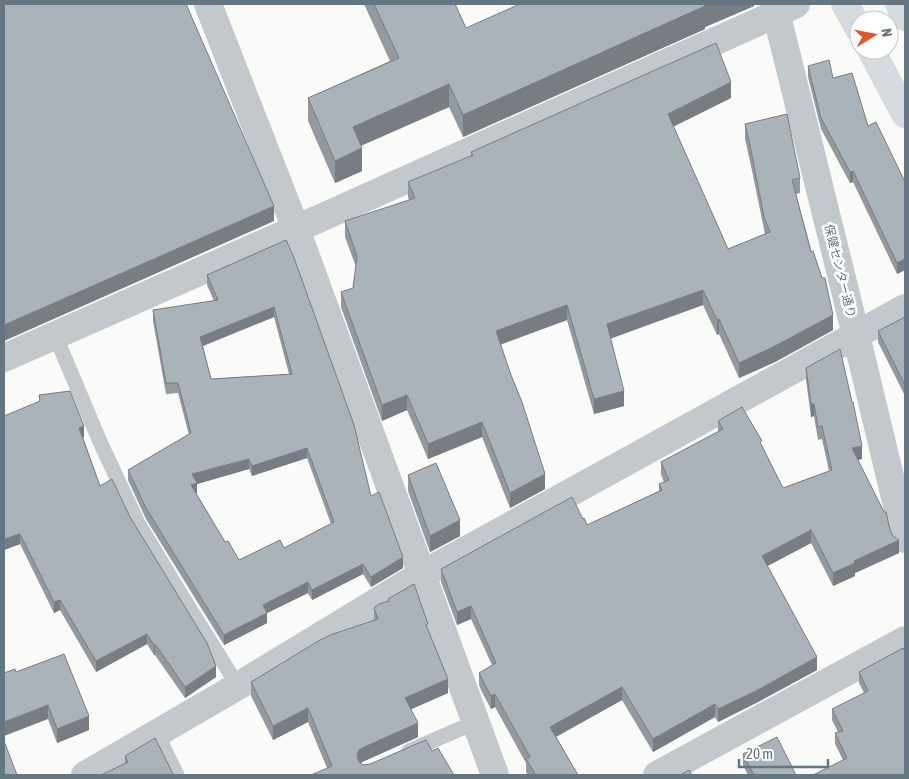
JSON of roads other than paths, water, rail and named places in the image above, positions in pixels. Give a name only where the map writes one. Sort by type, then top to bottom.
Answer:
[{"type":"main road","points":[[899,4],[905,17]]},
{"type":"main road","points":[[876,60],[905,114]]},
{"type":"street","points":[[208,4],[296,230],[495,775]]},
{"type":"street","points":[[4,358],[296,230],[782,7]]},
{"type":"street","name":"保健センター通り","points":[[782,7],[856,335],[905,539]]},
{"type":"street","points":[[85,775],[238,686],[421,575],[905,308]]},
{"type":"street","points":[[657,775],[905,640]]},
{"type":"lane","points":[[55,335],[101,444],[138,524],[238,686]]},
{"type":"lane","points":[[393,758],[476,722]]},
{"type":"lane","points":[[157,734],[178,775]]}]
